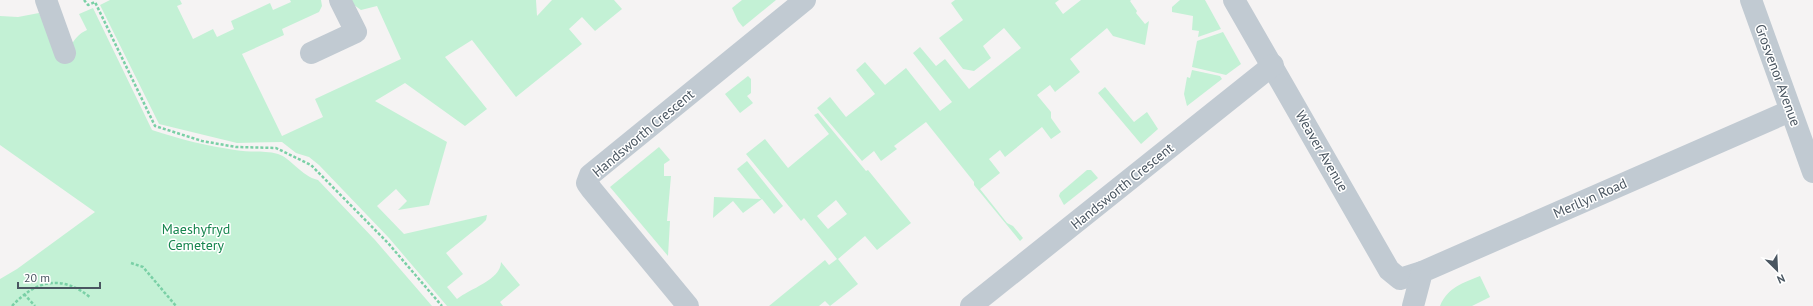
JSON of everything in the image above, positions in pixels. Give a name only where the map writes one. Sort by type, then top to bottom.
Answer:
[{"type":"street","points":[[46,0],[65,53]]},
{"type":"street","points":[[311,54],[356,32],[340,0]]},
{"type":"street","name":"Handsworth Crescent","points":[[688,306],[592,190],[588,183],[590,175],[805,0]]},
{"type":"street","name":"Weaver Avenue","points":[[1234,0],[1389,270],[1400,279],[1422,272]]},
{"type":"street","name":"Grosvenor Avenue","points":[[1752,0],[1790,111],[1813,172]]},
{"type":"street","name":"Handsworth Crescent","points":[[971,306],[1272,65]]},
{"type":"street","name":"Merllyn Road","points":[[1422,272],[1790,111]]},
{"type":"street","points":[[1413,306],[1422,272]]},
{"type":"path","points":[[84,0],[88,5],[95,2],[155,126],[202,141],[236,147],[276,148],[311,166],[388,243],[442,306]]},
{"type":"path","points":[[131,263],[144,267],[176,306]]},
{"type":"path","points":[[12,306],[24,294],[36,287],[51,283],[68,284],[82,291],[91,298]]},
{"type":"path","points":[[24,294],[35,306]]},
{"type":"green space","points":[[110,0],[180,0],[182,4],[177,6],[193,39],[213,29],[217,37],[234,29],[231,21],[270,3],[273,10],[291,2],[290,0],[321,0],[322,6],[319,12],[282,29],[284,35],[242,54],[282,136],[323,117],[315,99],[401,59],[377,6],[361,10],[354,5],[351,0],[536,0],[537,16],[552,0],[614,0],[622,9],[595,31],[582,17],[569,29],[582,44],[516,97],[472,40],[445,57],[487,109],[465,126],[405,83],[375,101],[447,142],[429,205],[398,210],[407,201],[396,189],[377,206],[404,234],[487,215],[486,220],[482,224],[446,253],[463,274],[447,287],[457,299],[484,284],[496,274],[500,268],[501,262],[520,285],[500,302],[503,306],[447,306],[389,238],[319,165],[309,157],[296,153],[282,142],[237,143],[159,124],[100,5]]},
{"type":"green space","points":[[742,0],[776,0],[743,27],[738,21],[732,8]]},
{"type":"green space","points":[[955,0],[1059,0],[1055,3],[1063,14],[1081,0],[1131,0],[1130,1],[1137,11],[1136,13],[1145,24],[1149,21],[1145,45],[1113,36],[1107,28],[1070,59],[1080,72],[1055,92],[1050,85],[1037,95],[1051,112],[1051,118],[1061,132],[1051,139],[1042,127],[1005,157],[1000,150],[989,159],[1000,173],[980,189],[1007,223],[1013,226],[1023,238],[1020,241],[974,185],[974,182],[926,122],[894,146],[897,149],[881,161],[874,151],[862,161],[817,108],[830,97],[846,117],[875,94],[856,70],[865,62],[885,85],[906,68],[940,111],[952,102],[913,53],[920,47],[936,66],[945,59],[969,89],[1021,48],[1004,28],[983,46],[991,58],[974,71],[963,69],[939,38],[963,20],[951,3]]},
{"type":"green space","points":[[1180,0],[1205,0],[1221,29],[1198,37],[1199,31],[1192,30],[1193,16],[1172,12],[1172,7]]},
{"type":"green space","name":"Maeshyfryd Cemetery","points":[[93,8],[152,130],[214,146],[241,151],[272,153],[283,156],[306,175],[318,180],[375,240],[432,306],[0,306],[0,279],[17,269],[95,212],[0,145],[0,16],[18,17],[39,13],[62,61],[75,39],[87,30],[79,14]]},
{"type":"green space","points":[[1223,32],[1241,64],[1226,75],[1192,67],[1197,41]]},
{"type":"green space","points":[[1192,70],[1220,76],[1222,79],[1187,106],[1184,94],[1187,77],[1190,78]]},
{"type":"green space","points":[[748,76],[751,79],[751,93],[747,96],[753,103],[740,113],[725,94]]},
{"type":"green space","points":[[1105,87],[1134,122],[1147,112],[1158,129],[1141,144],[1098,93]]},
{"type":"green space","points":[[818,113],[866,171],[868,170],[911,223],[877,250],[865,236],[838,259],[858,284],[830,306],[825,301],[819,306],[769,306],[825,260],[829,265],[837,259],[804,218],[801,221],[746,154],[765,139],[788,168],[829,134],[814,115]],"holes":[[[836,200],[847,214],[828,229],[817,216]]]},
{"type":"green space","points":[[659,147],[670,160],[664,164],[664,176],[671,176],[667,221],[670,221],[668,256],[610,187]]},
{"type":"green space","points":[[747,161],[783,206],[774,214],[762,199],[743,213],[733,201],[713,218],[714,197],[761,199],[737,169]]},
{"type":"green space","points":[[1087,170],[1091,170],[1098,178],[1064,205],[1059,196],[1060,193]]},
{"type":"green space","points":[[1480,276],[1490,297],[1472,306],[1440,306],[1447,294],[1457,286]]}]
